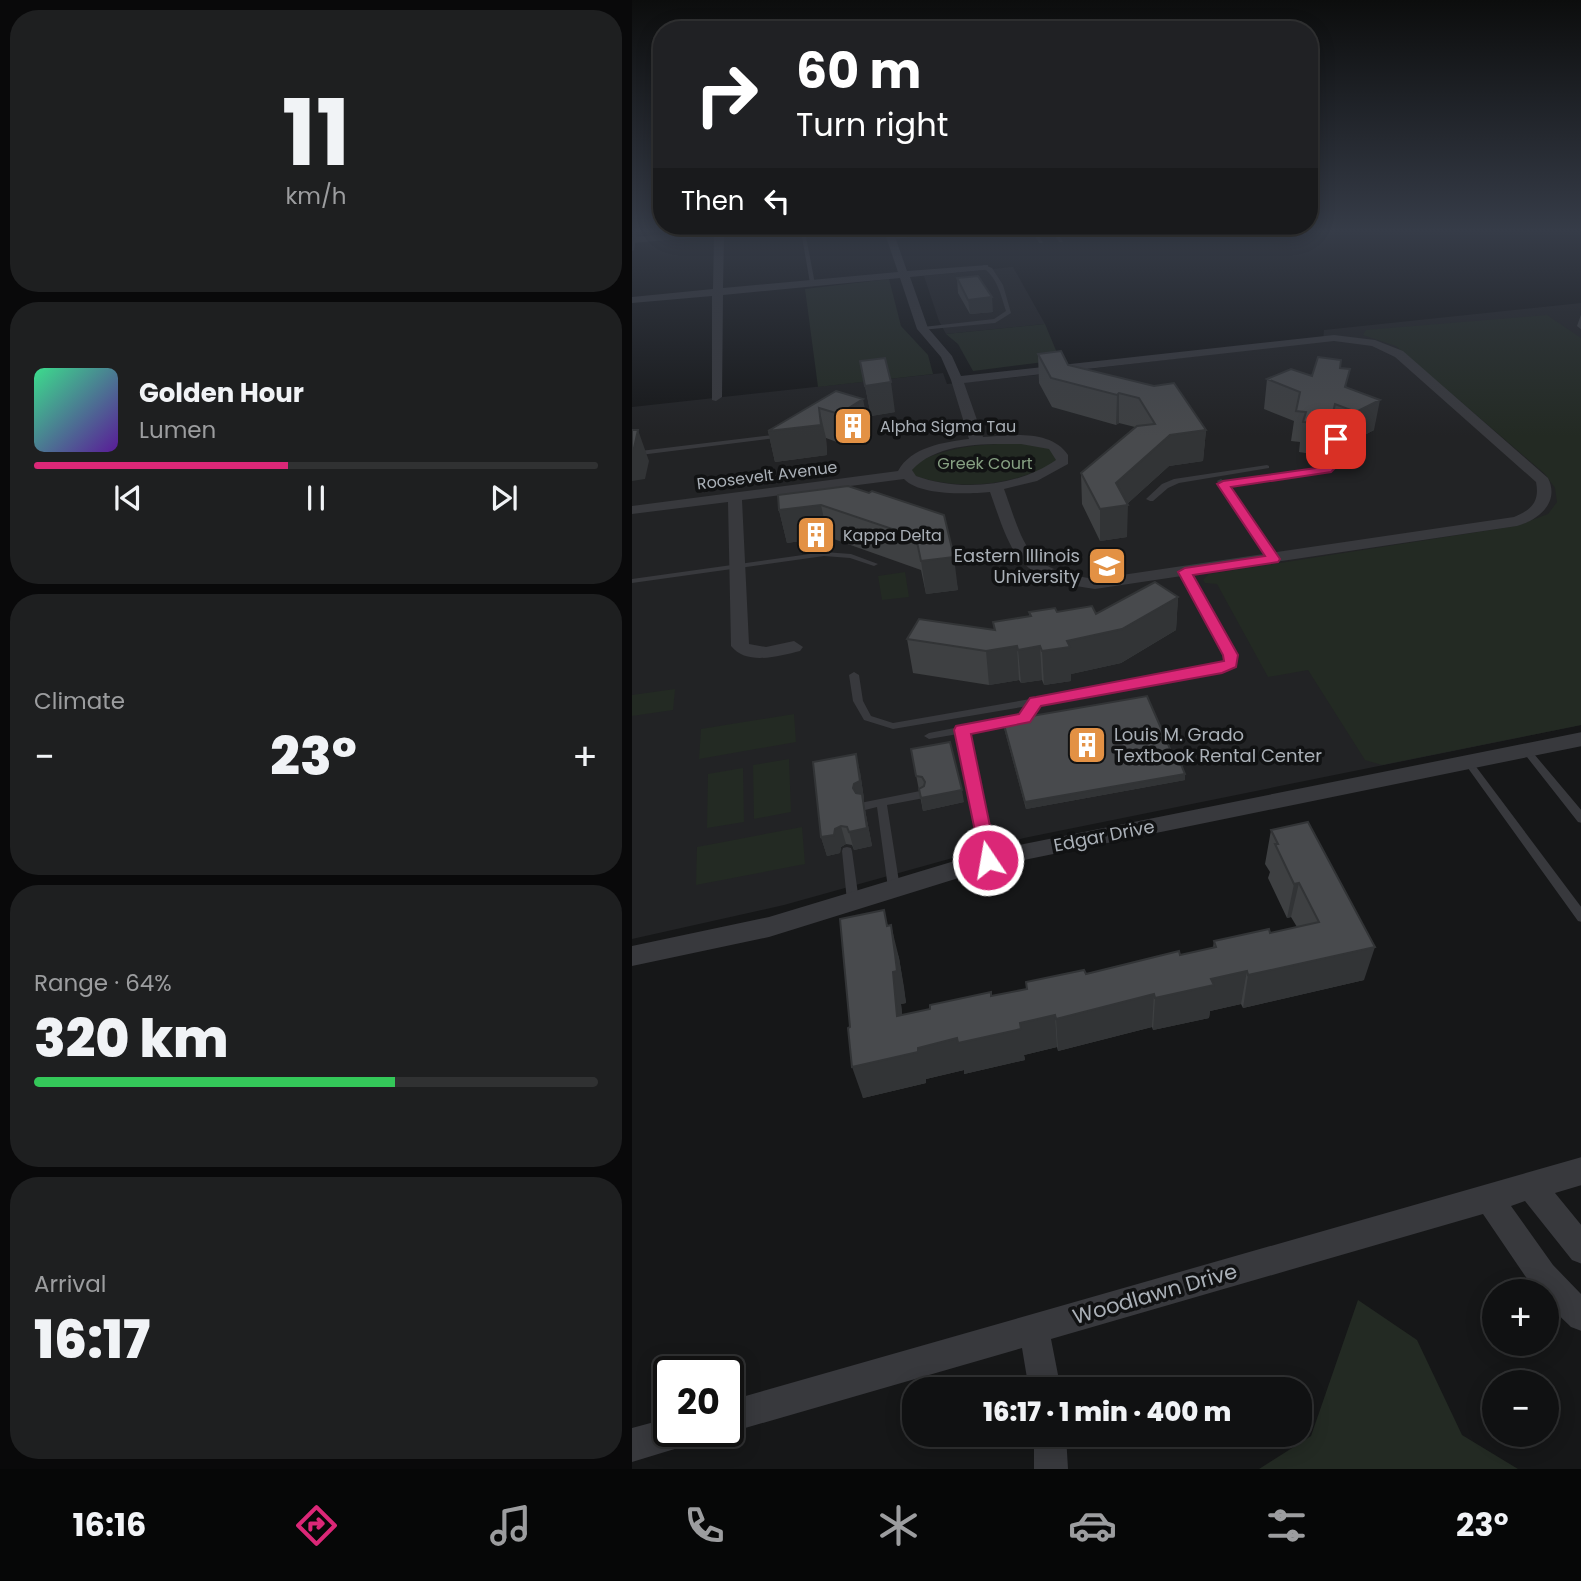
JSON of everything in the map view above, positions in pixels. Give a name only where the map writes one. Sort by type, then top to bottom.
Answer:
[{"type":"street","points":[[716,397],[720,300]]},
{"type":"street","points":[[912,300],[924,330],[946,356],[957,380],[977,441]]},
{"type":"street","points":[[957,380],[1078,372],[1334,338],[1375,343],[1399,354],[1543,481],[1546,491],[1545,500],[1533,515],[1517,521],[1095,584],[1056,579],[1027,563],[1019,554],[996,487]]},
{"type":"street","points":[[977,441],[1036,441],[1058,448],[1063,453],[1063,461],[1047,471],[996,487],[936,487],[918,483],[906,474],[908,464],[917,458],[977,441]]},
{"type":"street","name":"Roosevelt Avenue","points":[[632,510],[906,474]]},
{"type":"street","points":[[735,496],[740,646],[746,651],[759,652],[794,647]]},
{"type":"street","name":"Edgar Drive","points":[[632,956],[768,926],[988,860],[1581,739]]},
{"type":"street","name":"Woodlawn Drive","points":[[744,1413],[1581,1171]]},
{"type":"street","points":[[1531,1186],[1581,1250]]},
{"type":"street","points":[[1490,1198],[1521,1245],[1566,1304],[1581,1316]]},
{"type":"street","points":[[1034,1329],[1043,1377]]},
{"type":"street","points":[[632,1445],[653,1439]]},
{"type":"street","points":[[1050,1447],[1051,1469]]},
{"type":"lane","points":[[924,330],[995,321],[1009,312],[1005,300]]},
{"type":"lane","points":[[632,454],[795,434]]},
{"type":"lane","points":[[1223,484],[1327,470],[1344,450],[1336,439]]},
{"type":"lane","points":[[1150,499],[1165,486],[1177,481],[1267,467]]},
{"type":"lane","points":[[1216,474],[1273,559]]},
{"type":"lane","points":[[632,581],[824,554],[851,556],[874,564]]},
{"type":"lane","points":[[854,675],[858,701],[867,718],[893,726],[1222,669],[1231,664],[1231,655],[1185,572]]},
{"type":"lane","points":[[930,736],[1024,719],[1036,702]]},
{"type":"lane","points":[[962,730],[988,860]]},
{"type":"lane","points":[[1526,750],[1581,818]]},
{"type":"lane","points":[[1468,762],[1581,918]]},
{"type":"lane","points":[[865,806],[920,795]]},
{"type":"lane","points":[[882,803],[894,888]]},
{"type":"lane","points":[[847,851],[853,901]]},
{"type":"shaded area","points":[[932,300],[1031,300],[1045,324],[946,334]]},
{"type":"shaded area","name":"Eastern Illinois University","points":[[1581,303],[1581,725],[1024,838],[784,905],[632,939],[632,407],[943,373],[947,384],[1047,374],[1323,341],[1324,330]]},
{"type":"green space","points":[[806,300],[894,300],[901,326],[928,355],[933,374],[818,387]]},
{"type":"green space","points":[[1547,315],[1581,338],[1581,725],[1382,765],[1365,760],[1308,670],[1268,677],[1217,584],[1205,583],[1203,580],[1209,574],[1516,526],[1548,514],[1557,502],[1555,488],[1545,474],[1396,346],[1363,335],[1366,330]]},
{"type":"green space","points":[[1045,324],[1060,360],[973,371],[958,344],[946,334]]},
{"type":"green space","name":"Greek Court","points":[[1025,443],[1052,448],[1057,457],[1056,462],[1022,476],[987,484],[933,481],[915,476],[912,471],[914,464],[954,449]]},
{"type":"green space","points":[[905,572],[909,597],[882,600],[878,576]]},
{"type":"green space","points":[[675,689],[673,710],[632,716],[632,695]]},
{"type":"green space","points":[[794,714],[796,742],[699,759],[701,729]]},
{"type":"green space","points":[[789,759],[791,812],[754,819],[753,765]]},
{"type":"green space","points":[[743,768],[744,822],[707,828],[708,774]]},
{"type":"green space","points":[[802,827],[805,864],[696,885],[697,847]]},
{"type":"green space","points":[[1358,1300],[1417,1340],[1462,1435],[1518,1469],[1259,1469],[1294,1447],[1312,1447],[1312,1433]]},
{"type":"building","points":[[1061,351],[1068,365],[1154,386],[1174,383],[1206,430],[1170,435],[1116,483],[1128,505],[1100,509],[1081,473],[1137,426],[1155,424],[1139,398],[1051,378],[1038,354]]},
{"type":"building","points":[[1318,357],[1341,360],[1340,368],[1350,369],[1345,387],[1380,400],[1356,412],[1335,404],[1330,425],[1303,422],[1306,412],[1296,411],[1300,392],[1267,379],[1291,369],[1312,376]]},
{"type":"building","points":[[885,358],[891,382],[865,386],[860,361]]},
{"type":"building","points":[[836,391],[863,399],[839,414],[819,408],[821,425],[768,431]]},
{"type":"building","points":[[632,430],[638,430],[634,448],[632,448]]},
{"type":"building","points":[[848,486],[869,493],[872,491],[944,515],[954,557],[921,561],[916,537],[821,505],[779,510],[778,495]]},
{"type":"building","points":[[1155,582],[1178,597],[1122,629],[1067,641],[1070,647],[1042,651],[1040,646],[1018,650],[1017,646],[986,651],[907,639],[919,619],[995,630],[993,622],[1031,616],[1029,612],[1055,608],[1057,612],[1092,606],[1096,614]]},
{"type":"building","name":"Louis M. Grado Textbook Rental Center","points":[[1147,696],[1174,758],[1178,757],[1185,774],[1025,802],[1003,721]]},
{"type":"building","points":[[950,742],[962,790],[921,798],[919,789],[925,782],[922,777],[916,776],[911,749]]},
{"type":"building","points":[[856,754],[860,781],[854,784],[853,788],[856,793],[862,794],[867,828],[849,832],[847,827],[841,826],[835,829],[834,835],[821,837],[813,762]]},
{"type":"building","points":[[1308,822],[1375,947],[1248,975],[1247,971],[1211,979],[1214,985],[1155,998],[1154,994],[1056,1019],[1055,1015],[1020,1023],[1021,1029],[958,1043],[957,1038],[918,1048],[918,1052],[852,1067],[840,919],[884,910],[887,926],[891,925],[895,954],[897,971],[893,972],[897,1016],[930,1009],[930,1005],[991,992],[991,996],[1027,989],[1026,982],[1084,970],[1086,974],[1179,951],[1180,955],[1216,947],[1214,941],[1319,922],[1299,883],[1294,884],[1271,830]]},
{"type":"place","name":"Alpha Sigma Tau","points":[[853,426]]},
{"type":"place","name":"Kappa Delta","points":[[816,535]]},
{"type":"place","name":"Eastern Illinois University","points":[[1107,566]]},
{"type":"place","name":"Louis M. Grado Textbook Rental Center","points":[[1087,745]]},
{"type":"route","points":[[988,860],[962,730],[1024,719],[1036,702],[1222,669],[1231,664],[1231,655],[1185,572],[1273,559],[1223,484],[1327,470],[1336,463],[1344,450],[1336,439]]}]
